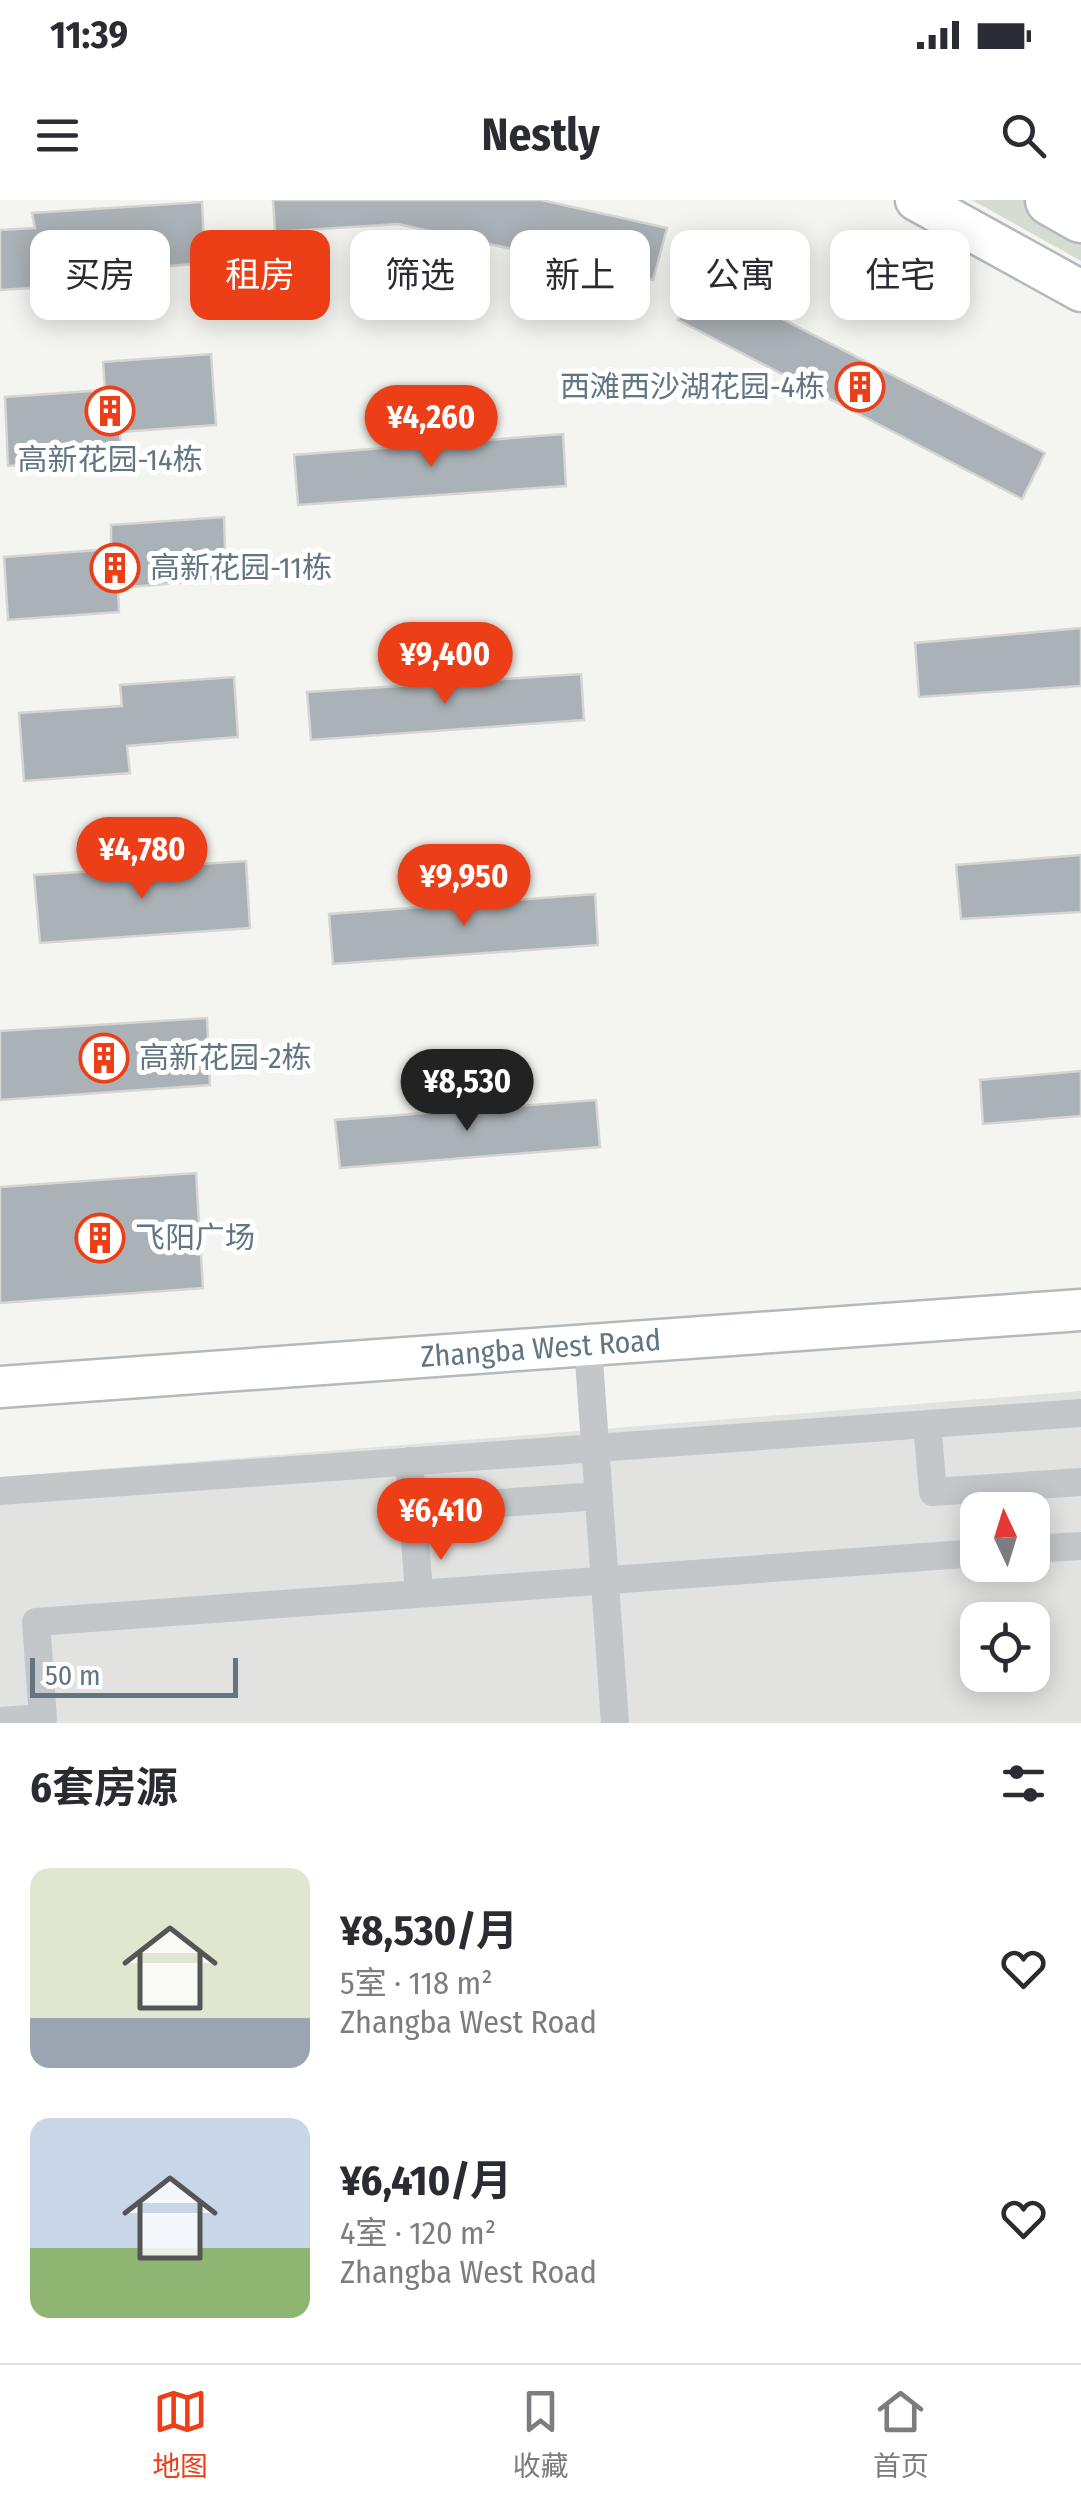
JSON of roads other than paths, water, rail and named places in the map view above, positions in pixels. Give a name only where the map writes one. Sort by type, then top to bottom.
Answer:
[{"type":"highway","points":[[1051,200],[1081,217]]},
{"type":"street","points":[[916,200],[1081,291]]},
{"type":"street","name":"Zhangba West Road","points":[[0,1412],[1081,1310]]},
{"type":"street","name":"Zhangba West Road","points":[[0,1386],[1081,1337]]},
{"type":"street","points":[[589,1359],[615,1723]]},
{"type":"street","points":[[0,1491],[1081,1413]]},
{"type":"street","points":[[927,1424],[934,1492],[1081,1482]]},
{"type":"street","points":[[409,1461],[418,1593]]},
{"type":"street","points":[[413,1509],[599,1496]]},
{"type":"street","points":[[1050,1548],[1081,1546]]},
{"type":"street","points":[[0,1721],[42,1718],[36,1622],[960,1554]]},
{"type":"place","name":"西滩西沙湖花园-4栋","points":[[860,387]]},
{"type":"place","name":"高新花园-14栋","points":[[110,411]]},
{"type":"place","name":"高新花园-11栋","points":[[115,568]]},
{"type":"place","name":"高新花园-2栋","points":[[104,1058]]},
{"type":"place","name":"飞阳广场","points":[[100,1238]]}]
